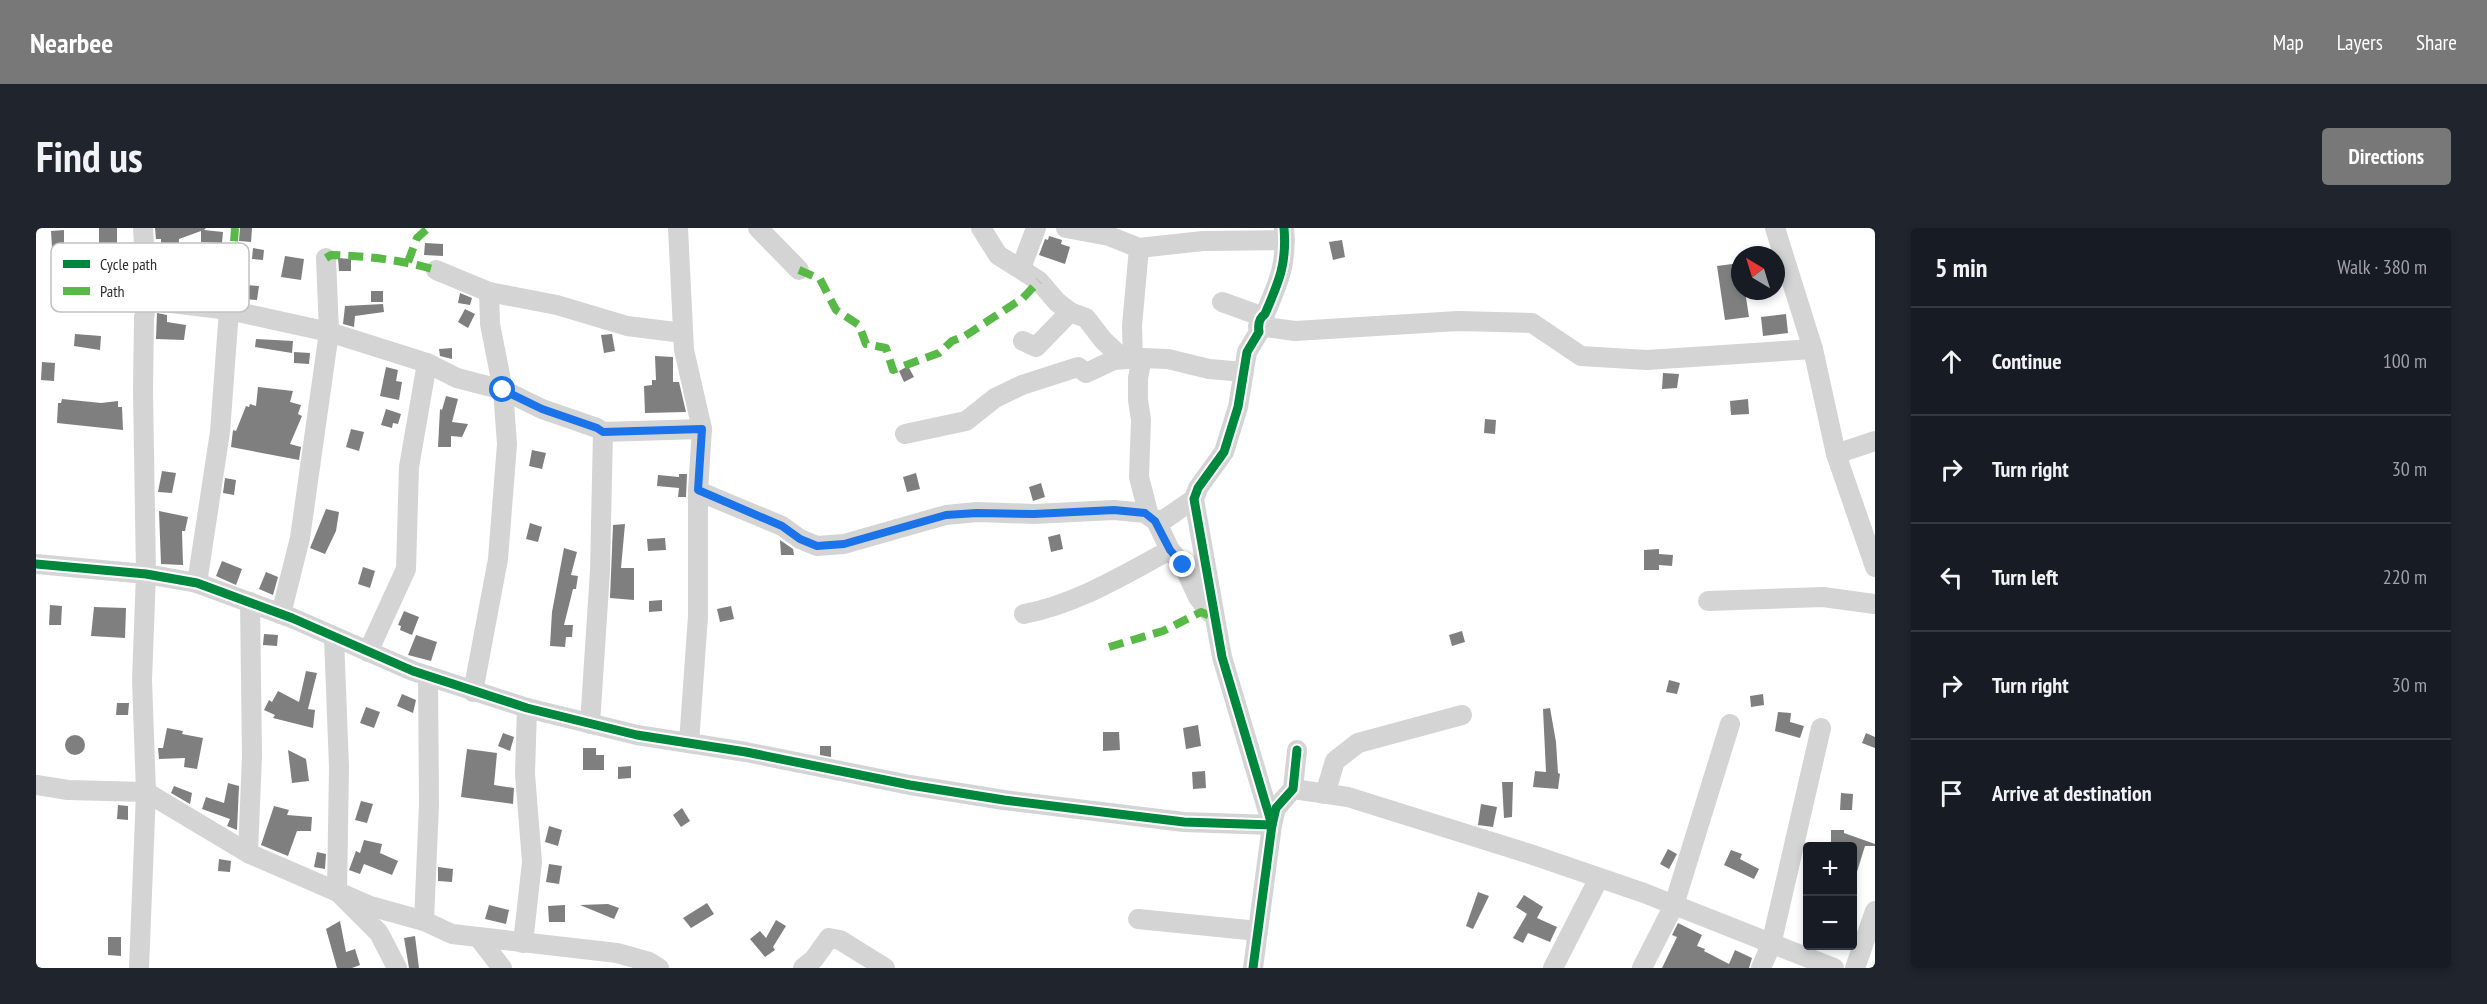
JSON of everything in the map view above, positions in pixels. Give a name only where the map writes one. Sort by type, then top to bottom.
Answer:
[{"type":"street","points":[[143,228],[144,243]]},
{"type":"street","points":[[678,228],[684,350],[702,429],[698,490],[698,616],[689,743]]},
{"type":"street","points":[[758,228],[799,270]]},
{"type":"street","points":[[981,228],[998,255],[1039,281],[1057,302],[1070,312],[1086,318],[1103,340],[1133,359]]},
{"type":"street","points":[[1021,268],[1036,228]]},
{"type":"street","points":[[1066,228],[1109,236],[1139,248],[1285,234],[1282,276],[1260,321],[1259,332],[1247,352],[1238,407],[1224,452],[1198,488],[1194,499],[1231,693],[1272,825]]},
{"type":"street","points":[[1775,228],[1813,350],[1836,454],[1875,567]]},
{"type":"street","points":[[1139,248],[1132,326],[1133,359],[1138,378],[1141,420],[1139,477],[1152,519],[1170,550],[1183,565],[1198,597],[1215,618]]},
{"type":"street","points":[[281,614],[300,538],[329,332],[326,258]]},
{"type":"street","points":[[436,270],[489,292],[557,305],[627,326],[683,333]]},
{"type":"street","points":[[473,692],[498,559],[507,444],[503,390],[490,324],[489,292]]},
{"type":"street","points":[[1222,302],[1260,321],[1295,331],[1458,321],[1532,323],[1581,356],[1647,360],[1813,350]]},
{"type":"street","points":[[139,968],[146,792],[142,681],[146,574],[143,390],[145,312]]},
{"type":"street","points":[[197,583],[220,432],[229,312]]},
{"type":"street","points":[[238,312],[329,332],[427,363],[458,378],[503,390],[542,409],[603,432],[702,429]]},
{"type":"street","points":[[1023,340],[1036,347],[1070,312]]},
{"type":"street","points":[[905,434],[966,421],[995,398],[1022,385],[1078,367],[1086,373],[1114,360],[1168,359],[1209,369],[1244,372]]},
{"type":"street","points":[[368,652],[406,569],[408,467],[427,363]]},
{"type":"street","points":[[590,724],[600,571],[603,432]]},
{"type":"street","points":[[1836,454],[1875,441]]},
{"type":"street","points":[[698,490],[782,526],[800,539],[817,546],[844,544],[957,514],[1034,514],[1114,510],[1145,513],[1152,519],[1165,519],[1194,499]]},
{"type":"street","points":[[1024,614],[1050,609],[1098,588],[1170,550]]},
{"type":"street","points":[[36,564],[146,574],[197,583],[281,614],[428,676],[473,692],[590,724],[910,785],[1004,800],[1184,822],[1272,825]]},
{"type":"street","points":[[1708,601],[1823,597],[1875,604]]},
{"type":"street","points":[[248,853],[252,756],[250,602]]},
{"type":"street","points":[[334,638],[339,767],[337,891],[379,933],[398,968]]},
{"type":"street","points":[[424,921],[429,804],[428,676]]},
{"type":"street","points":[[524,942],[532,862],[525,774],[527,708]]},
{"type":"street","points":[[1325,794],[1335,761],[1358,743],[1462,715]]},
{"type":"street","points":[[1642,968],[1674,905],[1730,724]]},
{"type":"street","points":[[1761,968],[1771,945],[1821,728]]},
{"type":"street","points":[[1253,968],[1272,825],[1276,808],[1293,789],[1297,750]]},
{"type":"street","points":[[36,785],[68,790],[146,792],[248,853],[370,906],[424,921],[452,934],[617,953],[649,962],[658,968]]},
{"type":"street","points":[[1293,789],[1348,797],[1530,854],[1674,905],[1834,968]]},
{"type":"street","points":[[1553,968],[1599,878]]},
{"type":"street","points":[[1855,968],[1875,911]]},
{"type":"street","points":[[1138,920],[1258,931]]},
{"type":"street","points":[[478,937],[502,968]]},
{"type":"street","points":[[803,968],[814,959],[829,938],[840,940],[885,968]]},
{"type":"building","points":[[99,228],[117,228],[117,243],[99,243]]},
{"type":"building","points":[[155,228],[206,228],[204,230],[223,232],[222,243],[201,242],[201,231],[179,239],[179,243],[161,243],[161,239],[156,239]]},
{"type":"building","points":[[240,228],[252,228],[251,242],[239,241]]},
{"type":"building","points":[[64,230],[64,243],[52,243],[51,231]]},
{"type":"building","points":[[1049,236],[1062,240],[1061,244],[1070,247],[1065,264],[1039,255],[1045,239],[1048,240]]},
{"type":"building","points":[[1342,240],[1345,257],[1333,260],[1329,242]]},
{"type":"building","points":[[425,243],[443,244],[443,256],[424,255]]},
{"type":"building","points":[[253,248],[264,250],[263,260],[252,259]]},
{"type":"building","points":[[285,256],[304,259],[301,280],[281,277]]},
{"type":"building","points":[[338,258],[351,259],[351,271],[339,271]]},
{"type":"building","points":[[1731,264],[1731,300],[1746,300],[1749,317],[1725,320],[1717,266]]},
{"type":"building","points":[[249,285],[259,286],[257,300],[249,299]]},
{"type":"building","points":[[371,291],[383,291],[383,302],[371,302]]},
{"type":"building","points":[[460,293],[472,298],[470,305],[458,303]]},
{"type":"building","points":[[383,304],[384,312],[355,316],[354,327],[343,324],[345,306]]},
{"type":"building","points":[[465,309],[475,314],[468,328],[458,322]]},
{"type":"building","points":[[157,313],[167,315],[167,322],[186,325],[184,340],[156,339]]},
{"type":"building","points":[[1786,314],[1788,333],[1763,336],[1761,317]]},
{"type":"building","points":[[75,334],[101,336],[100,350],[74,346]]},
{"type":"building","points":[[612,334],[615,351],[604,353],[601,335]]},
{"type":"building","points":[[256,339],[293,341],[292,353],[255,347]]},
{"type":"building","points":[[452,348],[452,359],[440,356],[439,349]]},
{"type":"building","points":[[294,352],[310,353],[309,364],[294,363]]},
{"type":"building","points":[[655,356],[673,357],[673,382],[679,382],[686,412],[645,413],[644,386],[652,385],[652,380],[656,380]]},
{"type":"building","points":[[42,362],[55,363],[54,381],[41,380]]},
{"type":"building","points":[[908,366],[914,377],[904,382],[899,371]]},
{"type":"building","points":[[386,367],[398,370],[396,381],[402,382],[399,400],[380,396]]},
{"type":"building","points":[[1663,373],[1679,374],[1677,388],[1662,389]]},
{"type":"building","points":[[258,387],[293,391],[290,402],[301,405],[298,414],[302,416],[290,444],[301,447],[299,460],[231,447],[233,430],[236,431],[246,406],[249,407],[250,404],[256,406]]},
{"type":"building","points":[[446,396],[458,399],[452,422],[468,424],[462,437],[451,436],[451,447],[438,447],[440,409],[442,410]]},
{"type":"building","points":[[62,399],[101,403],[118,401],[118,407],[122,407],[123,430],[57,423],[58,403],[61,403]]},
{"type":"building","points":[[1748,399],[1749,414],[1731,415],[1730,401]]},
{"type":"building","points":[[386,409],[401,414],[398,424],[393,423],[392,428],[381,425]]},
{"type":"building","points":[[1485,419],[1496,420],[1495,434],[1484,433]]},
{"type":"building","points":[[351,429],[364,432],[359,451],[346,447]]},
{"type":"building","points":[[532,450],[546,453],[542,469],[529,466]]},
{"type":"building","points":[[162,471],[176,473],[172,493],[158,492]]},
{"type":"building","points":[[916,473],[920,489],[907,492],[903,477]]},
{"type":"building","points":[[679,474],[687,474],[686,497],[678,497],[679,488],[657,486],[658,475],[679,477]]},
{"type":"building","points":[[225,478],[236,480],[234,495],[223,493]]},
{"type":"building","points":[[1041,483],[1045,497],[1033,501],[1029,487]]},
{"type":"building","points":[[326,509],[339,512],[336,531],[325,554],[310,548]]},
{"type":"building","points":[[159,511],[188,517],[185,531],[182,531],[183,565],[161,564]]},
{"type":"building","points":[[530,523],[542,527],[538,542],[526,539]]},
{"type":"building","points":[[625,524],[621,568],[634,568],[634,600],[610,598],[613,525]]},
{"type":"building","points":[[1060,534],[1063,549],[1051,552],[1048,537]]},
{"type":"building","points":[[665,538],[666,550],[648,551],[647,539]]},
{"type":"building","points":[[780,540],[793,549],[794,555],[781,555]]},
{"type":"building","points":[[564,548],[577,552],[571,575],[578,576],[564,625],[573,625],[572,637],[566,637],[565,647],[550,646],[552,612]]},
{"type":"building","points":[[1659,549],[1659,554],[1673,555],[1672,566],[1659,565],[1659,570],[1644,570],[1644,550]]},
{"type":"building","points":[[222,561],[242,569],[236,585],[216,576]]},
{"type":"building","points":[[363,567],[375,571],[370,588],[358,584]]},
{"type":"building","points":[[266,572],[278,577],[273,595],[259,589]]},
{"type":"building","points":[[662,600],[662,611],[649,612],[649,601]]},
{"type":"building","points":[[50,605],[62,606],[61,625],[49,625]]},
{"type":"building","points":[[731,606],[734,619],[720,622],[717,609]]},
{"type":"building","points":[[94,607],[126,608],[125,638],[91,636]]},
{"type":"building","points":[[404,611],[419,617],[412,635],[400,630],[401,626],[398,625]]},
{"type":"building","points":[[1462,631],[1465,642],[1452,646],[1449,635]]},
{"type":"building","points":[[264,634],[278,635],[277,646],[263,645]]},
{"type":"building","points":[[416,635],[437,642],[431,661],[408,655]]},
{"type":"building","points":[[306,671],[317,673],[308,709],[315,710],[313,728],[273,718],[275,715],[264,710],[269,700],[272,702],[278,691],[299,702]]},
{"type":"building","points":[[1669,680],[1680,683],[1677,694],[1666,692]]},
{"type":"building","points":[[402,694],[416,700],[413,713],[397,706]]},
{"type":"building","points":[[1763,694],[1764,705],[1751,707],[1750,696]]},
{"type":"building","points":[[117,703],[129,703],[128,715],[116,715]]},
{"type":"building","points":[[366,707],[380,712],[374,728],[360,723]]},
{"type":"building","points":[[1550,708],[1556,742],[1558,773],[1560,774],[1558,789],[1533,787],[1535,771],[1546,772],[1543,709]]},
{"type":"building","points":[[1778,712],[1791,713],[1790,722],[1804,726],[1800,738],[1775,731]]},
{"type":"building","points":[[1198,725],[1201,746],[1186,749],[1183,728]]},
{"type":"building","points":[[167,728],[203,738],[197,769],[184,767],[185,758],[159,759],[158,748],[163,748]]},
{"type":"building","points":[[1103,732],[1119,732],[1120,750],[1103,751]]},
{"type":"building","points":[[503,733],[514,737],[510,751],[498,746]]},
{"type":"building","points":[[1866,733],[1875,737],[1875,748],[1862,743]]},
{"type":"building","points":[[75,735],[82,738],[85,745],[82,752],[75,755],[68,752],[65,745],[68,738]]},
{"type":"building","points":[[820,746],[831,746],[831,757],[820,755]]},
{"type":"building","points":[[583,748],[596,748],[596,755],[604,755],[604,770],[583,770]]},
{"type":"building","points":[[467,749],[497,753],[494,785],[514,788],[513,804],[461,797]]},
{"type":"building","points":[[288,750],[306,759],[309,781],[292,783]]},
{"type":"building","points":[[631,766],[631,778],[618,779],[618,767]]},
{"type":"building","points":[[1205,771],[1206,788],[1193,789],[1192,772]]},
{"type":"building","points":[[1502,782],[1513,782],[1512,817],[1504,818]]},
{"type":"building","points":[[228,783],[239,786],[237,830],[227,826],[230,819],[202,809],[206,797],[224,803]]},
{"type":"building","points":[[174,786],[192,793],[190,804],[171,793]]},
{"type":"building","points":[[1841,793],[1853,794],[1852,810],[1840,810]]},
{"type":"building","points":[[361,801],[373,804],[367,823],[355,820]]},
{"type":"building","points":[[1481,804],[1497,807],[1493,827],[1478,825]]},
{"type":"building","points":[[118,805],[128,806],[128,820],[117,819]]},
{"type":"building","points":[[274,806],[289,810],[287,815],[312,817],[311,831],[297,831],[288,856],[261,845]]},
{"type":"building","points":[[682,808],[690,821],[681,827],[673,815]]},
{"type":"building","points":[[549,826],[562,830],[558,846],[545,842]]},
{"type":"building","points":[[1831,830],[1844,830],[1844,833],[1875,844],[1875,846],[1865,846],[1857,872],[1857,842],[1831,842]]},
{"type":"building","points":[[364,840],[382,844],[380,853],[398,861],[392,875],[364,864],[360,874],[349,870],[356,851],[360,853]]},
{"type":"building","points":[[1668,849],[1677,854],[1669,869],[1660,864]]},
{"type":"building","points":[[1731,850],[1742,854],[1740,859],[1759,869],[1754,879],[1724,865]]},
{"type":"building","points":[[317,852],[326,854],[325,869],[314,867]]},
{"type":"building","points":[[219,859],[231,861],[230,872],[218,871]]},
{"type":"building","points":[[549,864],[562,866],[559,884],[546,882]]},
{"type":"building","points":[[438,867],[453,869],[452,882],[438,881]]},
{"type":"building","points":[[1478,892],[1489,896],[1473,929],[1466,926]]},
{"type":"building","points":[[1524,895],[1543,907],[1537,918],[1557,927],[1550,942],[1528,933],[1523,943],[1513,938],[1527,914],[1516,907]]},
{"type":"building","points":[[707,903],[714,914],[691,928],[683,918]]},
{"type":"building","points":[[608,904],[619,908],[614,919],[580,905]]},
{"type":"building","points":[[489,905],[509,910],[506,924],[485,919]]},
{"type":"building","points":[[565,905],[565,922],[549,922],[548,906]]},
{"type":"building","points":[[776,920],[786,926],[773,947],[775,950],[765,957],[750,939],[760,931],[766,938]]},
{"type":"building","points":[[340,921],[346,952],[355,949],[360,965],[352,968],[337,968],[326,929]]},
{"type":"building","points":[[1678,923],[1702,935],[1697,946],[1729,964],[1735,950],[1752,958],[1749,968],[1662,968],[1677,937],[1672,935]]},
{"type":"building","points":[[415,936],[419,968],[409,968],[404,938]]},
{"type":"building","points":[[108,937],[121,937],[121,956],[108,955]]},
{"type":"marked path","points":[[234,243],[235,228]]},
{"type":"marked path","points":[[408,262],[417,238],[428,228]]},
{"type":"marked path","points":[[326,258],[331,255],[371,258],[436,270]]},
{"type":"marked path","points":[[799,270],[820,279],[836,310],[859,325],[866,344],[886,348],[893,370],[939,353],[952,341],[965,336],[1023,298],[1039,281]]},
{"type":"marked path","points":[[1109,647],[1163,631],[1201,612],[1215,618]]},
{"type":"cycle path","points":[[1253,968],[1272,825],[1222,657],[1194,499],[1198,488],[1224,452],[1238,407],[1247,352],[1259,332],[1260,320],[1265,314],[1281,272],[1285,241],[1284,228]]},
{"type":"cycle path","points":[[36,564],[146,574],[197,583],[292,618],[413,671],[527,708],[637,735],[746,752],[910,785],[1004,800],[1184,822],[1272,825],[1276,808],[1293,789],[1297,750]]},
{"type":"route","points":[[503,390],[542,409],[603,432],[702,429],[698,490],[782,526],[800,539],[817,546],[844,544],[925,523],[946,515],[1114,510],[1145,513],[1149,516],[1155,521],[1170,550],[1183,565]]}]
